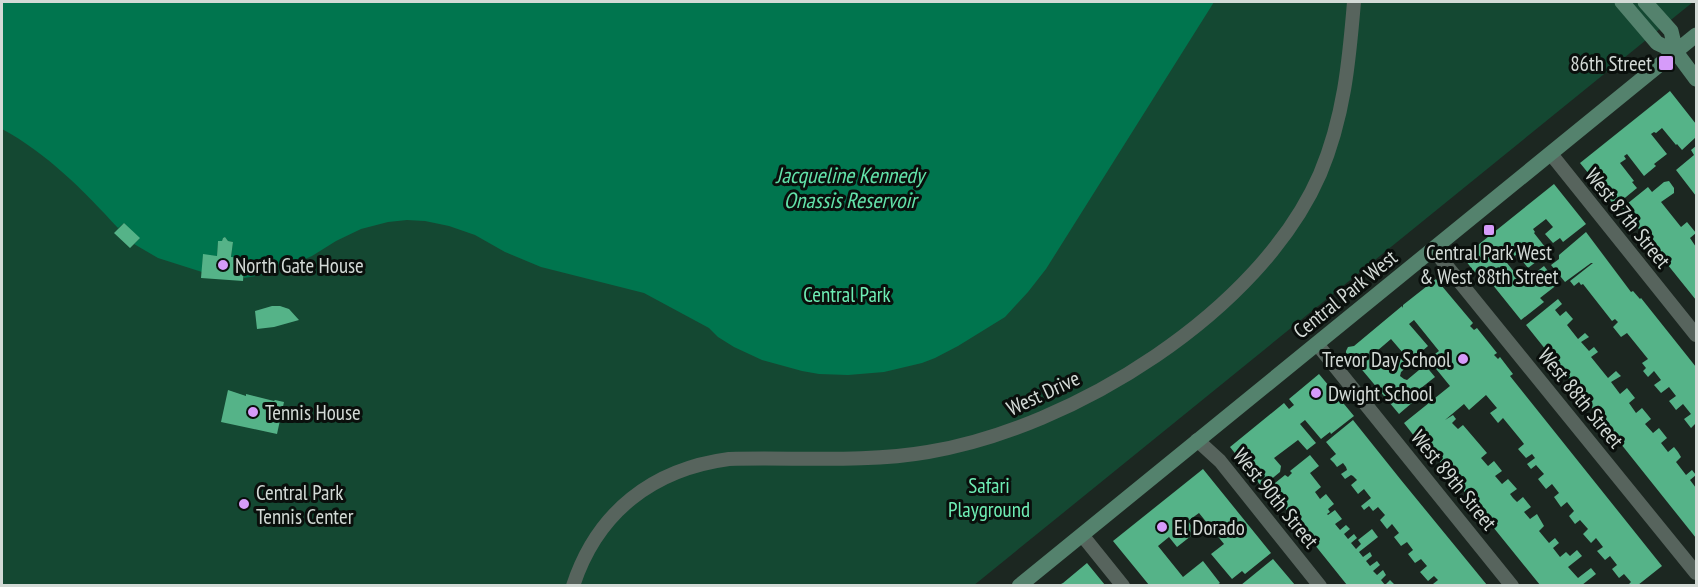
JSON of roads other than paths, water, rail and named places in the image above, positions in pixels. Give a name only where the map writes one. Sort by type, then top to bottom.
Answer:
[{"type":"main road","points":[[1622,2],[1657,43],[1676,52]]},
{"type":"main road","points":[[1645,2],[1671,31],[1676,52],[1696,79]]},
{"type":"main road","name":"Central Park West","points":[[1019,585],[1696,35]]},
{"type":"street","name":"West Drive","points":[[573,585],[584,556],[609,520],[637,494],[676,472],[703,463],[729,459],[892,456],[927,453],[990,438],[1078,402],[1169,346],[1230,296],[1260,266],[1288,229],[1311,191],[1326,159],[1342,103],[1349,66],[1354,2]]},
{"type":"street","name":"West 87th Street","points":[[1551,154],[1696,335]]},
{"type":"street","name":"West 88th Street","points":[[1433,249],[1696,573]]},
{"type":"street","name":"West 89th Street","points":[[1317,344],[1512,585]]},
{"type":"street","name":"West 90th Street","points":[[1197,440],[1220,461],[1320,585]]},
{"type":"street","points":[[1082,535],[1123,585]]},
{"type":"water","name":"Jacqueline Kennedy Onassis Reservoir","points":[[2,2],[1214,2],[1046,269],[1005,317],[958,346],[922,363],[884,372],[848,375],[819,374],[762,360],[734,347],[709,328],[644,293],[541,267],[505,252],[475,235],[425,221],[388,222],[361,229],[287,267],[267,274],[244,278],[245,258],[231,257],[233,242],[228,241],[225,237],[222,241],[218,241],[217,256],[203,255],[202,272],[158,258],[134,244],[139,239],[124,223],[118,228],[50,161],[2,129]]},
{"type":"place","name":"86th Street","points":[[1666,63]]},
{"type":"place","name":"Central Park West & West 88th Street","points":[[1489,230]]},
{"type":"place","name":"North Gate House","points":[[223,265]]},
{"type":"place","name":"Trevor Day School","points":[[1463,359]]},
{"type":"place","name":"Dwight School","points":[[1316,393]]},
{"type":"place","name":"Tennis House","points":[[253,412]]},
{"type":"place","name":"Central Park Tennis Center","points":[[244,504]]},
{"type":"place","name":"El Dorado","points":[[1162,527]]},
{"type":"park label","name":"Central Park","points":[[847,294]]},
{"type":"park label","name":"Safari Playground","points":[[989,497]]}]
